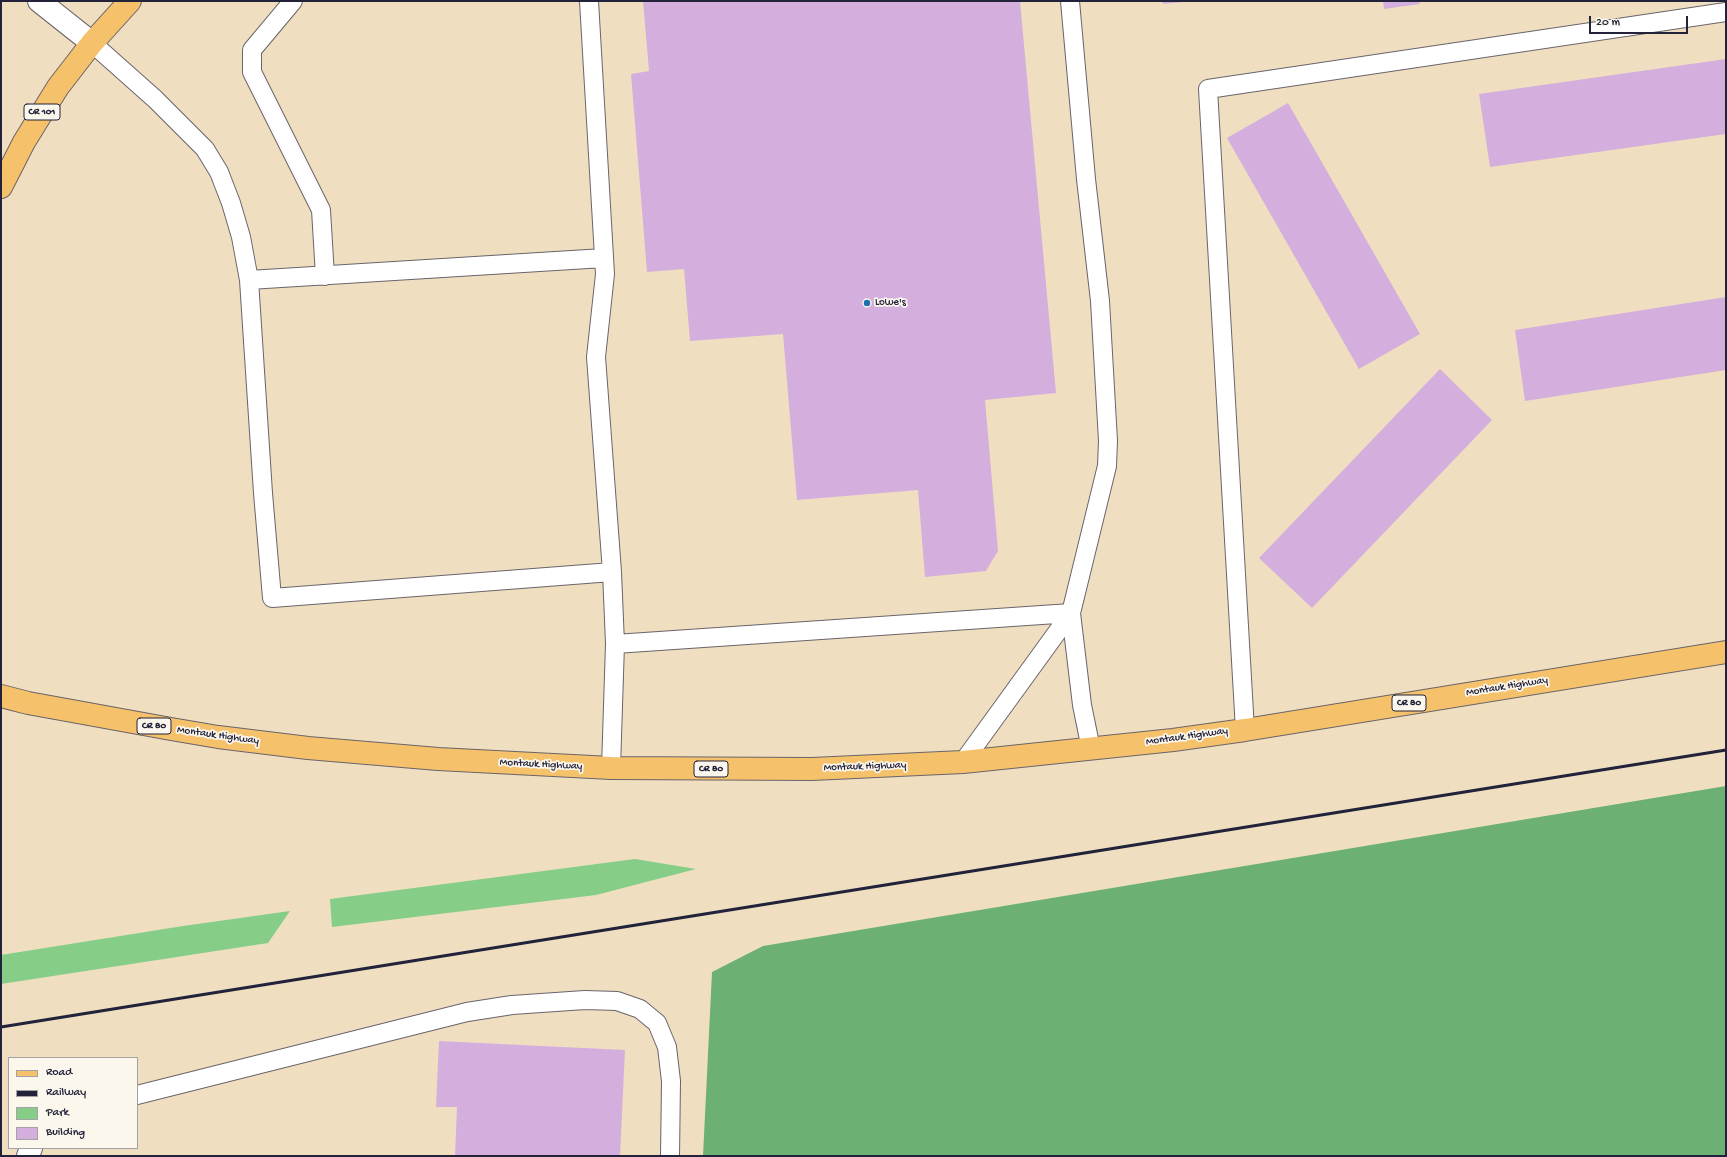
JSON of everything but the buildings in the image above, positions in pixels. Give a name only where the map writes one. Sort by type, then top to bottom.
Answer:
[{"type":"main road","name":"CR 101","points":[[1,187],[24,142],[58,87],[92,43],[130,1]]},
{"type":"main road","name":"Montauk Highway","points":[[1,696],[28,703],[109,718],[259,743],[438,759],[611,768],[812,769],[963,762],[1091,749],[1245,730],[1726,652]]},
{"type":"street","points":[[39,1],[92,43]]},
{"type":"lane","points":[[293,1],[252,50],[252,72],[321,210],[325,276]]},
{"type":"lane","points":[[589,1],[605,274],[596,357],[612,572],[615,644],[611,768]]},
{"type":"lane","points":[[1070,1],[1086,179],[1100,301],[1108,441],[1107,466],[1071,613],[1082,705],[1091,749]]},
{"type":"lane","points":[[1245,730],[1208,88],[1726,12]]},
{"type":"lane","points":[[92,43],[155,99],[205,149],[219,172],[231,203],[241,238],[249,280],[263,492],[272,598],[612,572]]},
{"type":"lane","points":[[249,280],[604,258]]},
{"type":"lane","points":[[615,644],[1071,613]]},
{"type":"lane","points":[[963,762],[1071,613]]},
{"type":"lane","points":[[138,1095],[467,1012],[512,1005],[585,1000],[617,1001],[640,1009],[657,1023],[667,1047],[671,1081],[670,1156]]},
{"type":"green space","points":[[1726,786],[1726,1156],[703,1156],[712,972],[763,946]]},
{"type":"green space","points":[[635,859],[696,869],[596,895],[332,927],[330,899]]},
{"type":"green space","points":[[290,911],[268,943],[1,984],[1,955],[183,926]]},
{"type":"railway","points":[[1,1027],[1726,750]]},
{"type":"place","name":"Lowe's","points":[[867,303]]}]
